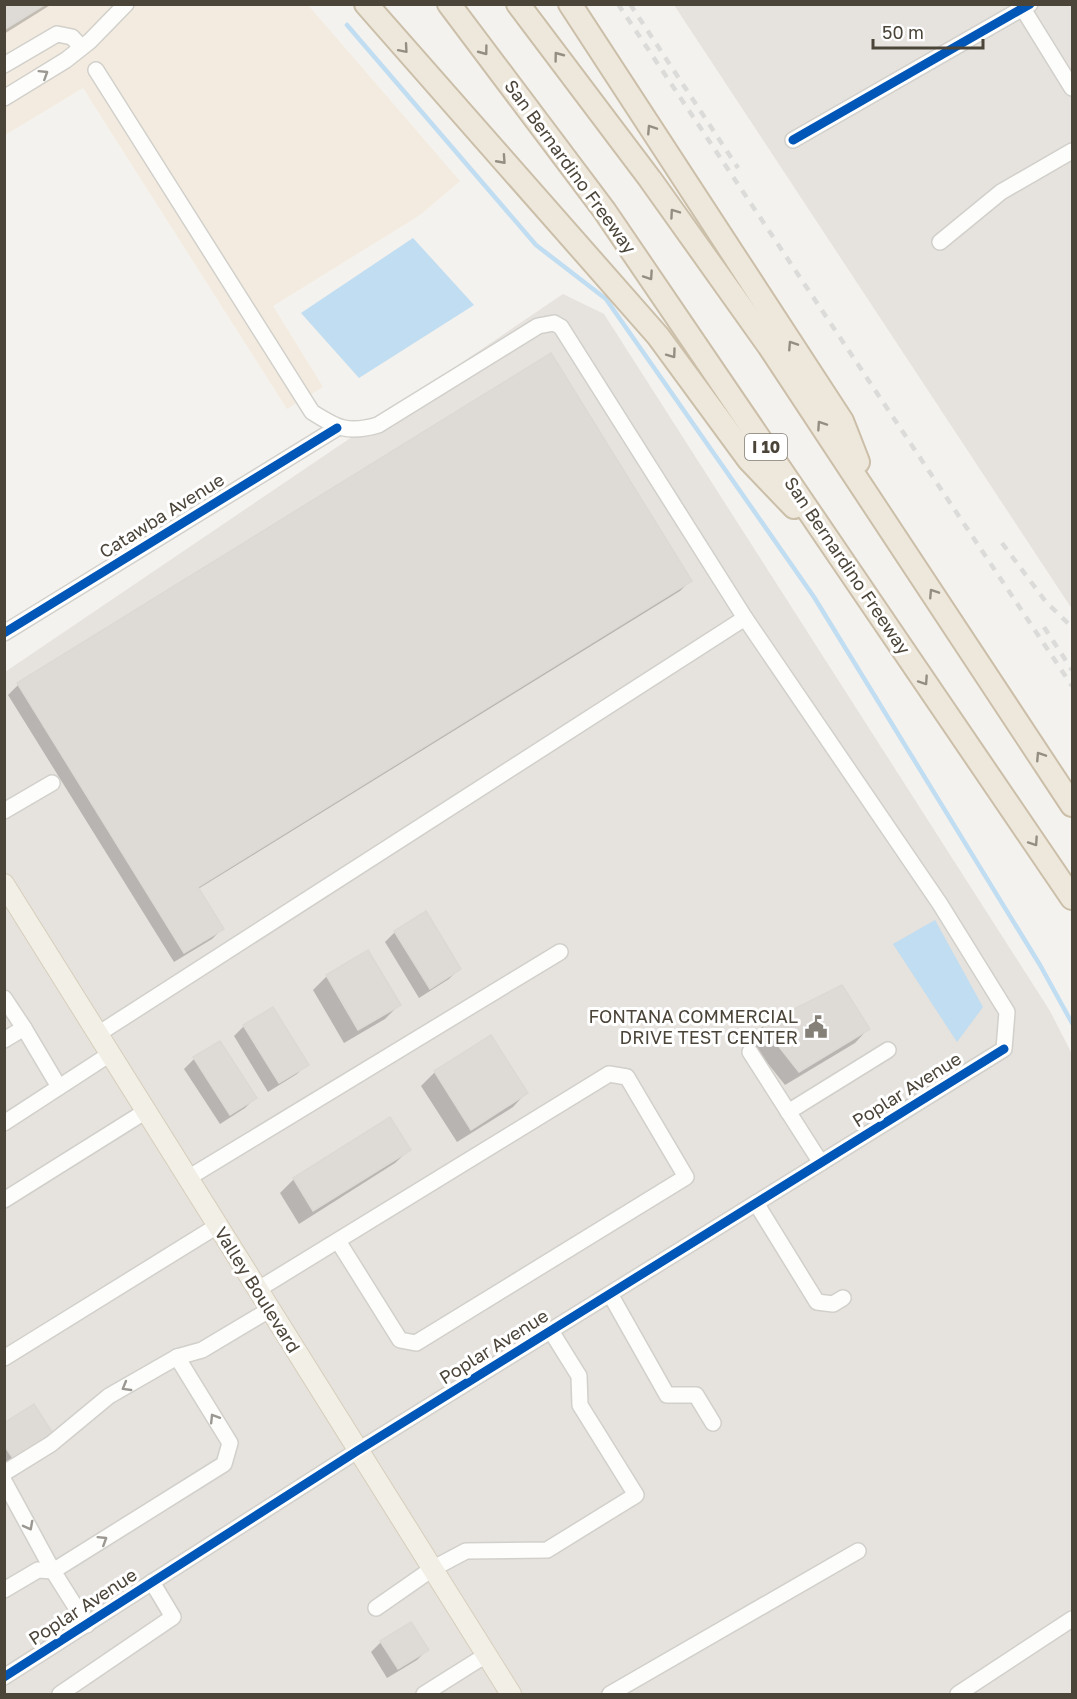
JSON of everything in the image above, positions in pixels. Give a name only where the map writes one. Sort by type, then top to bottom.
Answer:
[{"type":"highway","points":[[366,4],[658,336],[749,460],[840,556]]},
{"type":"highway","points":[[518,4],[650,179],[769,346],[1072,805]]},
{"type":"highway","points":[[570,4],[842,421],[877,508]]},
{"type":"highway","name":"San Bernardino Freeway","points":[[451,8],[604,210],[1072,898]]},
{"type":"main road","name":"Valley Boulevard","points":[[4,884],[357,1451],[512,1695]]},
{"type":"street","points":[[4,98],[66,60],[126,4]]},
{"type":"street","points":[[793,140],[1024,6],[1072,88]]},
{"type":"street","points":[[4,65],[57,34],[72,37],[81,47]]},
{"type":"street","points":[[96,70],[312,412],[337,428],[366,429],[378,425],[530,330],[546,323],[561,327],[745,618],[98,1034]]},
{"type":"street","points":[[940,242],[1001,192],[1072,151]]},
{"type":"street","name":"Catawba Avenue","points":[[4,633],[337,428]]},
{"type":"street","name":"Poplar Avenue","points":[[4,1677],[357,1451],[1004,1049],[1007,1012],[940,904],[745,618]]},
{"type":"street","points":[[4,812],[52,783]]},
{"type":"street","points":[[188,1178],[560,952]]},
{"type":"street","points":[[4,998],[59,1087]]},
{"type":"street","points":[[4,1040],[24,1028]]},
{"type":"street","points":[[788,1112],[888,1050]]},
{"type":"street","points":[[750,1052],[821,1163]]},
{"type":"street","points":[[4,1123],[110,1053]]},
{"type":"street","points":[[257,1290],[609,1074],[627,1077],[686,1176],[416,1344],[399,1340],[338,1241]]},
{"type":"street","points":[[4,1200],[146,1111]]},
{"type":"street","points":[[756,1203],[817,1302],[833,1304],[843,1298]]},
{"type":"street","points":[[4,1358],[217,1226]]},
{"type":"street","points":[[610,1294],[667,1395],[696,1395],[713,1423]]},
{"type":"street","points":[[4,1473],[51,1444],[109,1396],[177,1358],[202,1350],[269,1310]]},
{"type":"street","points":[[376,1608],[432,1569],[465,1551],[547,1550],[636,1495],[580,1405],[579,1376],[551,1331]]},
{"type":"street","points":[[4,1590],[38,1570],[53,1571],[224,1464],[230,1443],[177,1358]]},
{"type":"street","points":[[4,1481],[53,1571],[87,1625]]},
{"type":"street","points":[[610,1695],[858,1551]]},
{"type":"street","points":[[60,1695],[173,1617],[152,1582]]},
{"type":"street","points":[[958,1695],[1072,1619]]},
{"type":"street","points":[[424,1695],[486,1654]]},
{"type":"shaded area","points":[[5,5],[308,5],[460,181],[420,215],[273,306],[323,387],[287,409],[83,88],[5,135]]},
{"type":"shaded area","points":[[674,5],[1072,5],[1072,609]]},
{"type":"shaded area","points":[[563,294],[604,314],[1050,1011],[1072,1054],[1072,1694],[5,1694],[5,672]]},
{"type":"water","points":[[413,238],[474,305],[359,378],[301,313]]},
{"type":"water","points":[[935,920],[983,1007],[957,1042],[893,944]]},
{"type":"building","points":[[4,4],[46,4],[4,30]]},
{"type":"building","points":[[551,353],[692,581],[198,887],[224,929],[184,953],[17,683]]},
{"type":"building","points":[[426,911],[461,969],[430,989],[394,931]]},
{"type":"building","points":[[368,950],[401,1005],[358,1030],[326,975]]},
{"type":"building","name":"FONTANA COMMERCIAL DRIVE TEST CENTER","points":[[842,985],[870,1029],[799,1072],[762,1025]]},
{"type":"building","points":[[273,1007],[309,1065],[279,1083],[243,1025]]},
{"type":"building","points":[[491,1035],[528,1093],[471,1130],[434,1071]]},
{"type":"building","points":[[220,1041],[257,1098],[230,1115],[193,1057]]},
{"type":"building","points":[[390,1117],[411,1150],[313,1211],[293,1178]]},
{"type":"building","points":[[34,1404],[54,1435],[14,1460],[4,1445],[4,1423]]},
{"type":"building","points":[[411,1622],[429,1650],[398,1669],[380,1641]]},
{"type":"waterway","points":[[347,25],[536,245],[606,299],[814,597],[1040,965],[1072,1023]]},
{"type":"railway","points":[[618,4],[1072,686]]},
{"type":"railway","points":[[630,4],[738,168]]},
{"type":"railway","points":[[1002,543],[1046,602],[1072,627]]},
{"type":"railway","points":[[1044,627],[1072,670]]},
{"type":"cycle path","points":[[793,140],[1030,4]]},
{"type":"cycle path","points":[[4,633],[337,428]]},
{"type":"cycle path","points":[[4,1677],[357,1451],[1004,1049]]},
{"type":"place","name":"FONTANA COMMERCIAL DRIVE TEST CENTER","points":[[816,1027]]}]
